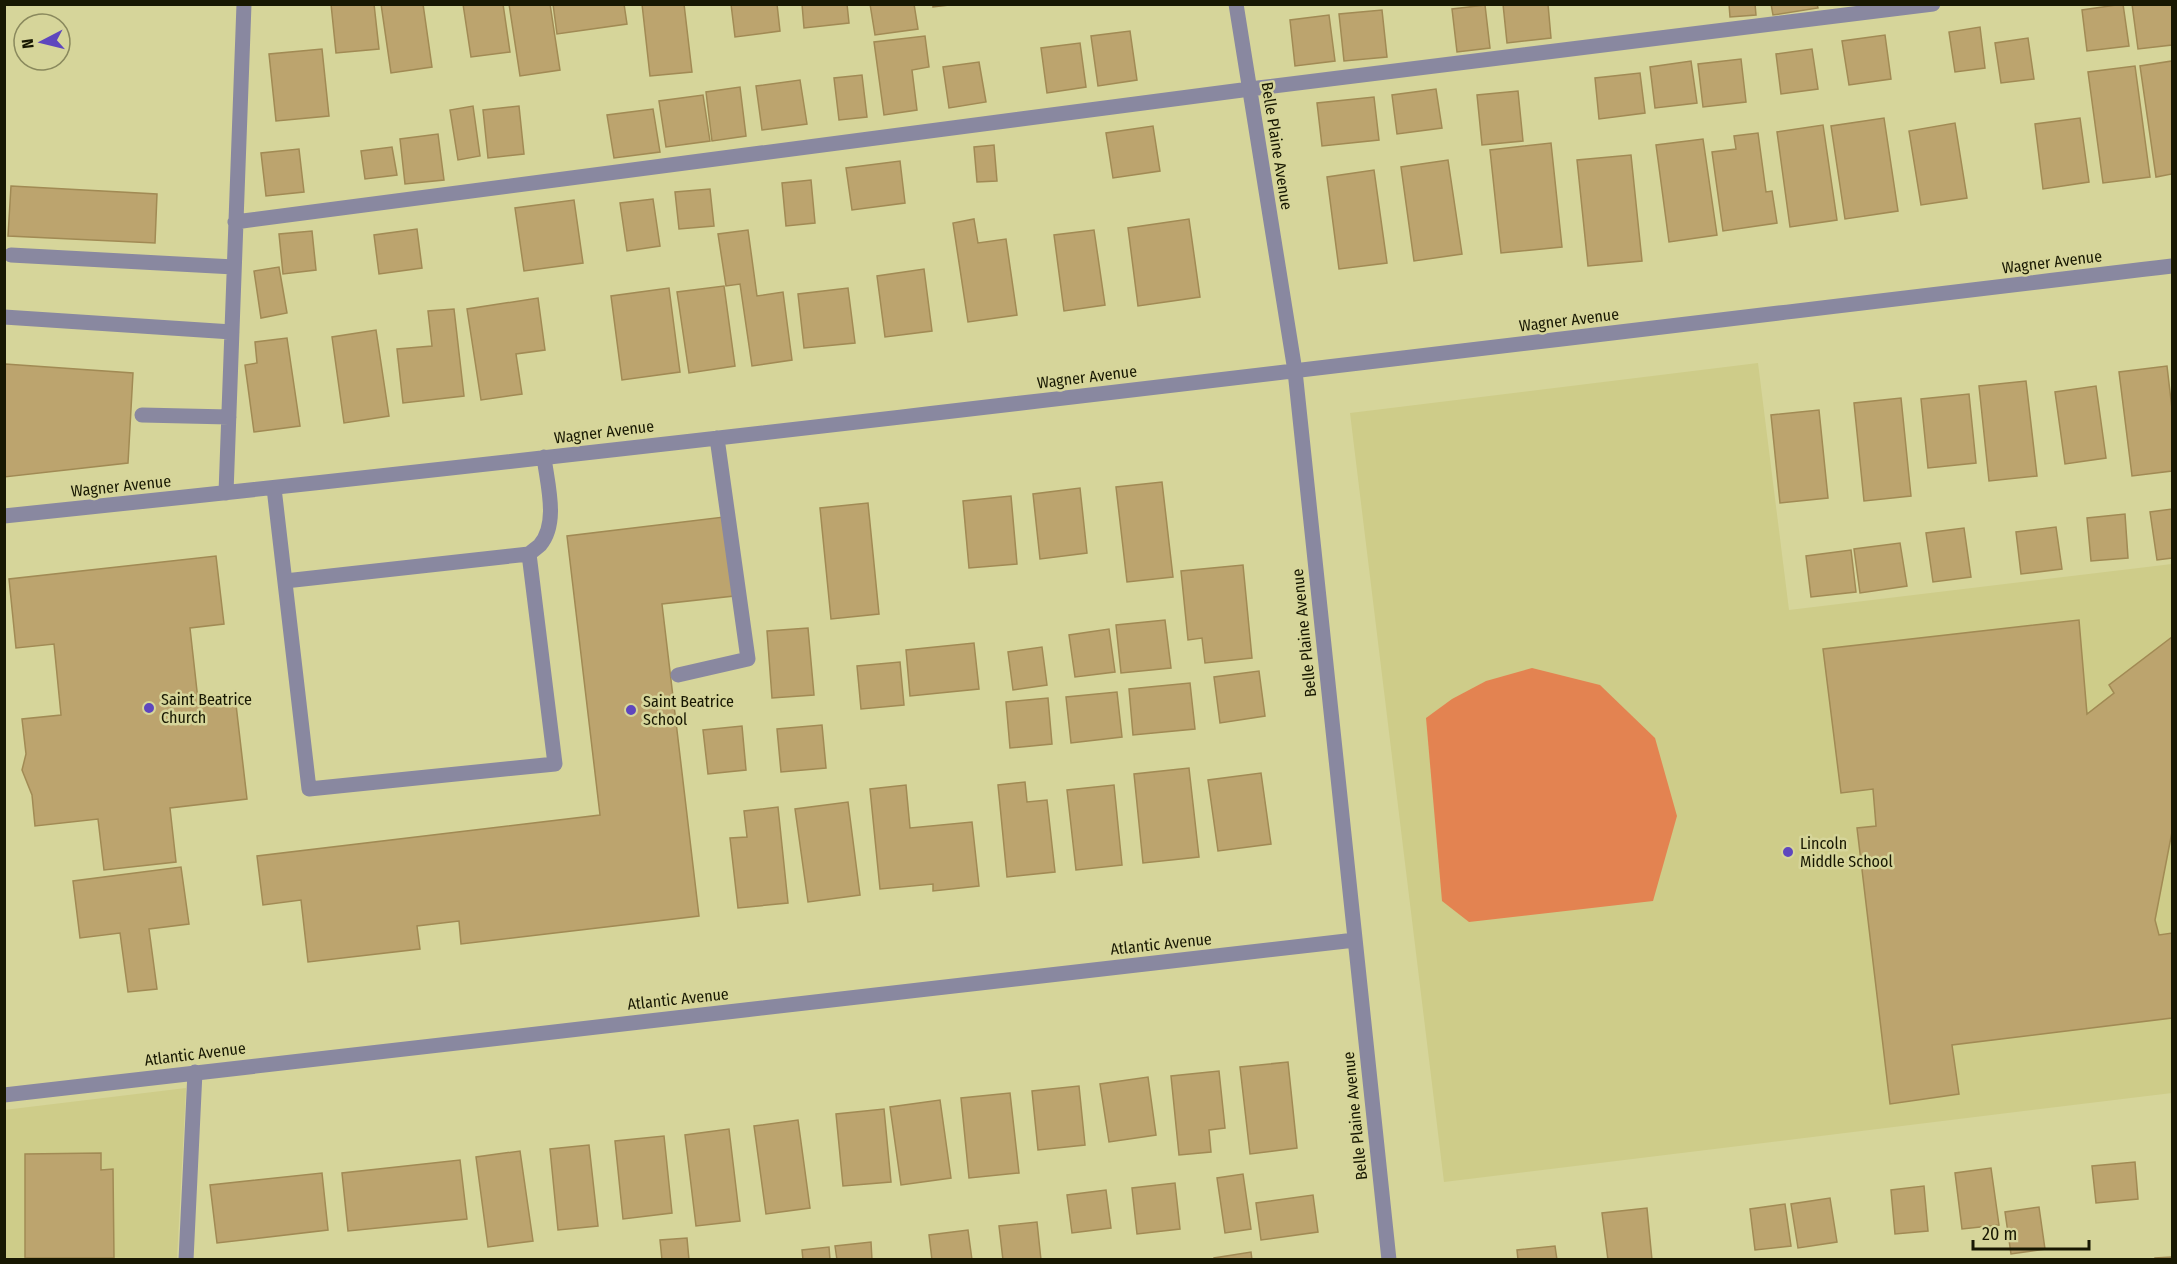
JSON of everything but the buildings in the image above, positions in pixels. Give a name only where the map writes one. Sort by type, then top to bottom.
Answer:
[{"type":"street","points":[[226,493],[244,4]]},
{"type":"street","name":"Belle Plaine Avenue","points":[[1236,4],[1295,371],[1389,1260]]},
{"type":"street","points":[[235,222],[1250,89],[1934,4]]},
{"type":"street","points":[[11,255],[234,267]]},
{"type":"street","name":"Wagner Avenue","points":[[4,516],[717,438],[2172,266]]},
{"type":"street","points":[[4,316],[232,332]]},
{"type":"street","points":[[142,415],[229,417]]},
{"type":"street","points":[[678,675],[748,659],[717,438]]},
{"type":"street","points":[[285,581],[528,554],[540,545],[550,514],[544,457]]},
{"type":"street","points":[[274,488],[309,789],[555,764],[528,554]]},
{"type":"street","name":"Atlantic Avenue","points":[[4,1095],[1355,940]]},
{"type":"street","points":[[186,1260],[195,1072]]},
{"type":"shaded area","name":"Lincoln Middle School","points":[[1758,363],[1789,610],[2172,564],[2172,1093],[1444,1182],[1350,413]]},
{"type":"shaded area","points":[[1532,668],[1600,685],[1655,738],[1677,816],[1653,901],[1469,922],[1442,901],[1426,718],[1452,699],[1486,681]]},
{"type":"shaded area","points":[[186,1088],[177,1259],[5,1259],[4,1110]]},
{"type":"place","name":"Saint Beatrice Church","points":[[149,708]]},
{"type":"place","name":"Saint Beatrice School","points":[[631,710]]},
{"type":"place","name":"Lincoln Middle School","points":[[1788,852]]}]
